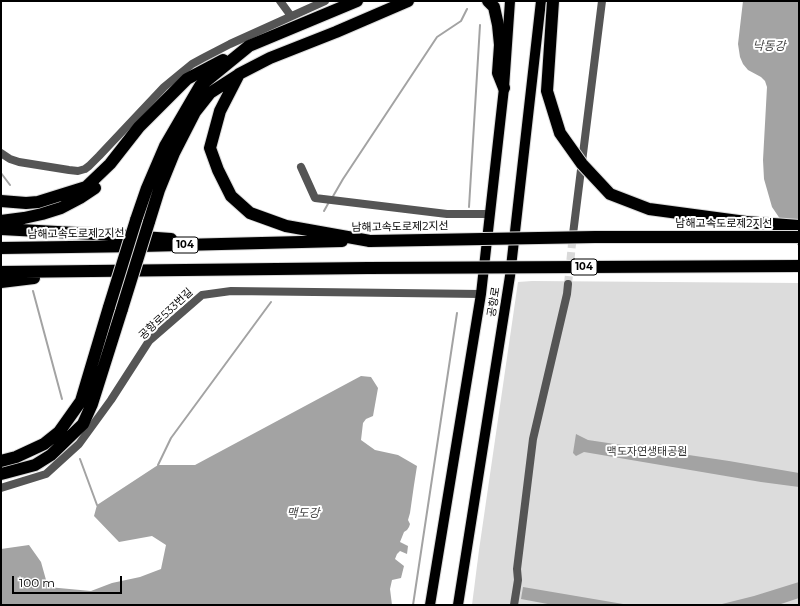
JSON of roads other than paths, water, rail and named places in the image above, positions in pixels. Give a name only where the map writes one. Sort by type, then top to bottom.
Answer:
[{"type":"highway","points":[[1,201],[26,203],[38,202],[86,188],[110,164],[139,127],[187,79],[249,46],[357,1]]},
{"type":"highway","points":[[1,474],[35,464],[51,455],[83,424],[92,404],[159,190],[174,153],[195,112],[210,93],[239,74],[270,58],[408,1]]},
{"type":"highway","points":[[488,1],[494,7],[498,25],[500,45],[498,73],[504,88]]},
{"type":"highway","points":[[553,1],[547,91],[549,98],[560,133],[582,164],[610,194],[649,209],[746,222],[799,226]]},
{"type":"highway","points":[[1,461],[16,457],[44,444],[59,432],[81,401],[136,220],[147,188],[165,146],[200,86],[249,46]]},
{"type":"highway","points":[[239,74],[220,111],[210,148],[230,196],[250,213],[286,226],[370,241]]},
{"type":"highway","points":[[1,221],[24,218],[60,208],[80,198],[97,186],[122,162],[187,79]]},
{"type":"highway","points":[[1,229],[114,234],[244,244]]},
{"type":"highway","name":"남해고속도로제2지선","points":[[1,248],[595,237],[799,237]]},
{"type":"highway","name":"104","points":[[1,272],[368,268],[799,266]]},
{"type":"highway","points":[[1,282],[83,271]]},
{"type":"main road","name":"공항로","points":[[430,605],[481,294],[504,88],[510,1]]},
{"type":"main road","name":"공항로","points":[[458,605],[510,276],[540,1]]},
{"type":"street","points":[[280,1],[291,16]]},
{"type":"street","points":[[1,153],[10,159],[19,162],[74,171],[85,169],[154,98],[181,73],[203,58],[325,1]]},
{"type":"street","points":[[573,234],[602,1]]},
{"type":"street","points":[[301,166],[315,198],[447,214],[490,214]]},
{"type":"street","points":[[514,605],[533,440],[567,294],[568,284]]},
{"type":"street","name":"공항로533번길","points":[[1,488],[46,474],[79,444],[111,400],[149,342],[202,295],[231,291],[481,294]]},
{"type":"water","name":"낙동강","points":[[743,1],[799,1],[799,247],[772,207],[764,179],[763,160],[767,87],[765,81],[761,77],[748,70],[740,57],[738,44]]},
{"type":"water","name":"맥도강","points":[[361,376],[371,377],[378,388],[373,416],[366,419],[363,423],[361,440],[375,450],[398,455],[417,466],[408,520],[410,524],[404,532],[400,542],[408,546],[407,554],[400,551],[395,559],[404,566],[401,578],[392,580],[390,589],[392,605],[1,605],[1,549],[29,545],[41,562],[48,587],[91,591],[112,583],[140,577],[161,569],[166,545],[152,536],[119,542],[94,516],[97,505],[158,465],[195,465]]},
{"type":"water","points":[[576,434],[588,440],[799,473],[799,487],[584,452],[576,456],[573,453]]},
{"type":"water","points":[[799,582],[799,598],[778,605],[718,605],[754,596]]},
{"type":"water","points":[[523,587],[629,605],[553,605],[521,599]]},
{"type":"waterway","points":[[332,198],[437,37],[461,21],[467,9]]},
{"type":"waterway","points":[[469,207],[480,25]]},
{"type":"waterway","points":[[1,173],[10,185]]},
{"type":"waterway","points":[[324,211],[329,202]]},
{"type":"waterway","points":[[33,291],[62,399]]},
{"type":"waterway","points":[[158,465],[171,438],[271,302]]},
{"type":"waterway","points":[[413,605],[457,313]]},
{"type":"waterway","points":[[80,459],[97,505]]},
{"type":"tunnel","points":[[568,284],[573,234]]},
{"type":"park label","name":"맥도자연생태공원","points":[[647,452]]}]
